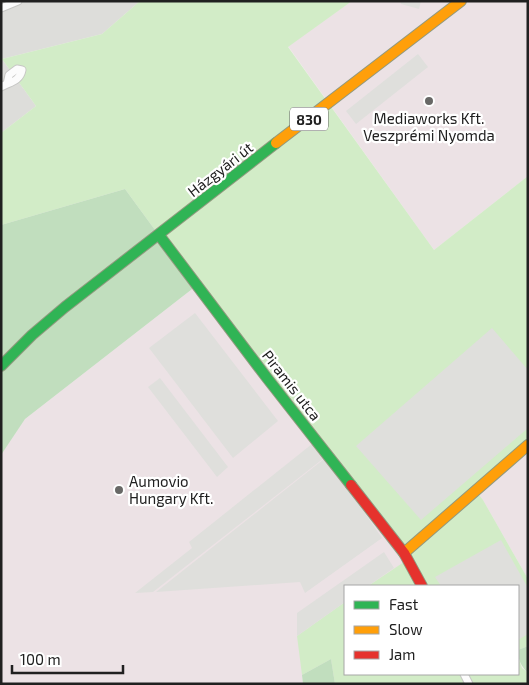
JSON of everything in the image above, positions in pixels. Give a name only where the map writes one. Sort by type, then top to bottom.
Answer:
[{"type":"street","points":[[1,8],[18,1]]},
{"type":"street","name":"Házgyári út","points":[[1,366],[39,328],[459,2]]},
{"type":"street","name":"Piramis utca","points":[[159,235],[267,378],[404,553],[421,585]]},
{"type":"street","points":[[404,553],[528,445]]},
{"type":"shaded area","points":[[1,1],[140,1],[102,34],[2,59],[36,106],[1,133]]},
{"type":"shaded area","points":[[352,1],[528,1],[528,176],[434,250],[288,46]]},
{"type":"shaded area","points":[[400,1],[421,1],[419,9],[401,4]]},
{"type":"shaded area","points":[[418,54],[428,67],[356,124],[346,111]]},
{"type":"shaded area","points":[[196,286],[404,551],[421,585],[344,585],[344,675],[467,684],[335,684],[331,659],[302,675],[303,684],[1,684],[1,455],[25,419]]},
{"type":"shaded area","points":[[195,313],[278,421],[233,458],[149,348]]},
{"type":"shaded area","points":[[492,328],[528,370],[528,428],[421,520],[356,446]]},
{"type":"shaded area","points":[[160,378],[228,467],[217,477],[148,387]]},
{"type":"shaded area","points":[[312,444],[324,458],[153,592],[135,593],[192,548],[189,542]]},
{"type":"shaded area","points":[[528,444],[528,579],[483,500],[475,490]]},
{"type":"shaded area","points":[[324,459],[382,538],[305,593],[300,582],[156,592]]},
{"type":"shaded area","points":[[501,540],[528,588],[528,634],[519,639],[519,585],[440,585],[435,577]]},
{"type":"shaded area","points":[[384,552],[394,568],[369,585],[344,585],[344,603],[297,636],[297,613]]},
{"type":"green space","points":[[140,1],[352,1],[288,47],[434,250],[528,176],[528,444],[475,490],[483,500],[528,579],[528,646],[519,650],[519,585],[370,585],[407,560],[196,286],[125,189],[1,225],[1,133],[36,106],[2,59],[102,34]]},
{"type":"green space","points":[[125,189],[196,286],[25,419],[1,455],[1,225]]},
{"type":"green space","points":[[344,603],[344,675],[519,675],[519,660],[522,668],[528,673],[528,684],[335,684],[331,659],[302,675],[297,636]]},
{"type":"green space","points":[[528,646],[528,673],[520,663],[519,650]]},
{"type":"green space","points":[[331,659],[335,684],[303,684],[302,675]]},
{"type":"traffic: fast","points":[[1,366],[32,335],[65,307],[276,143]]},
{"type":"traffic: fast","points":[[159,235],[351,485]]},
{"type":"traffic: slow","points":[[276,143],[461,1]]},
{"type":"traffic: slow","points":[[404,553],[528,445]]},
{"type":"traffic: jam","points":[[351,485],[404,553],[421,585]]},
{"type":"place","name":"Mediaworks Kft. Veszprémi Nyomda","points":[[429,101]]},
{"type":"place","name":"Aumovio Hungary Kft.","points":[[119,490]]}]
